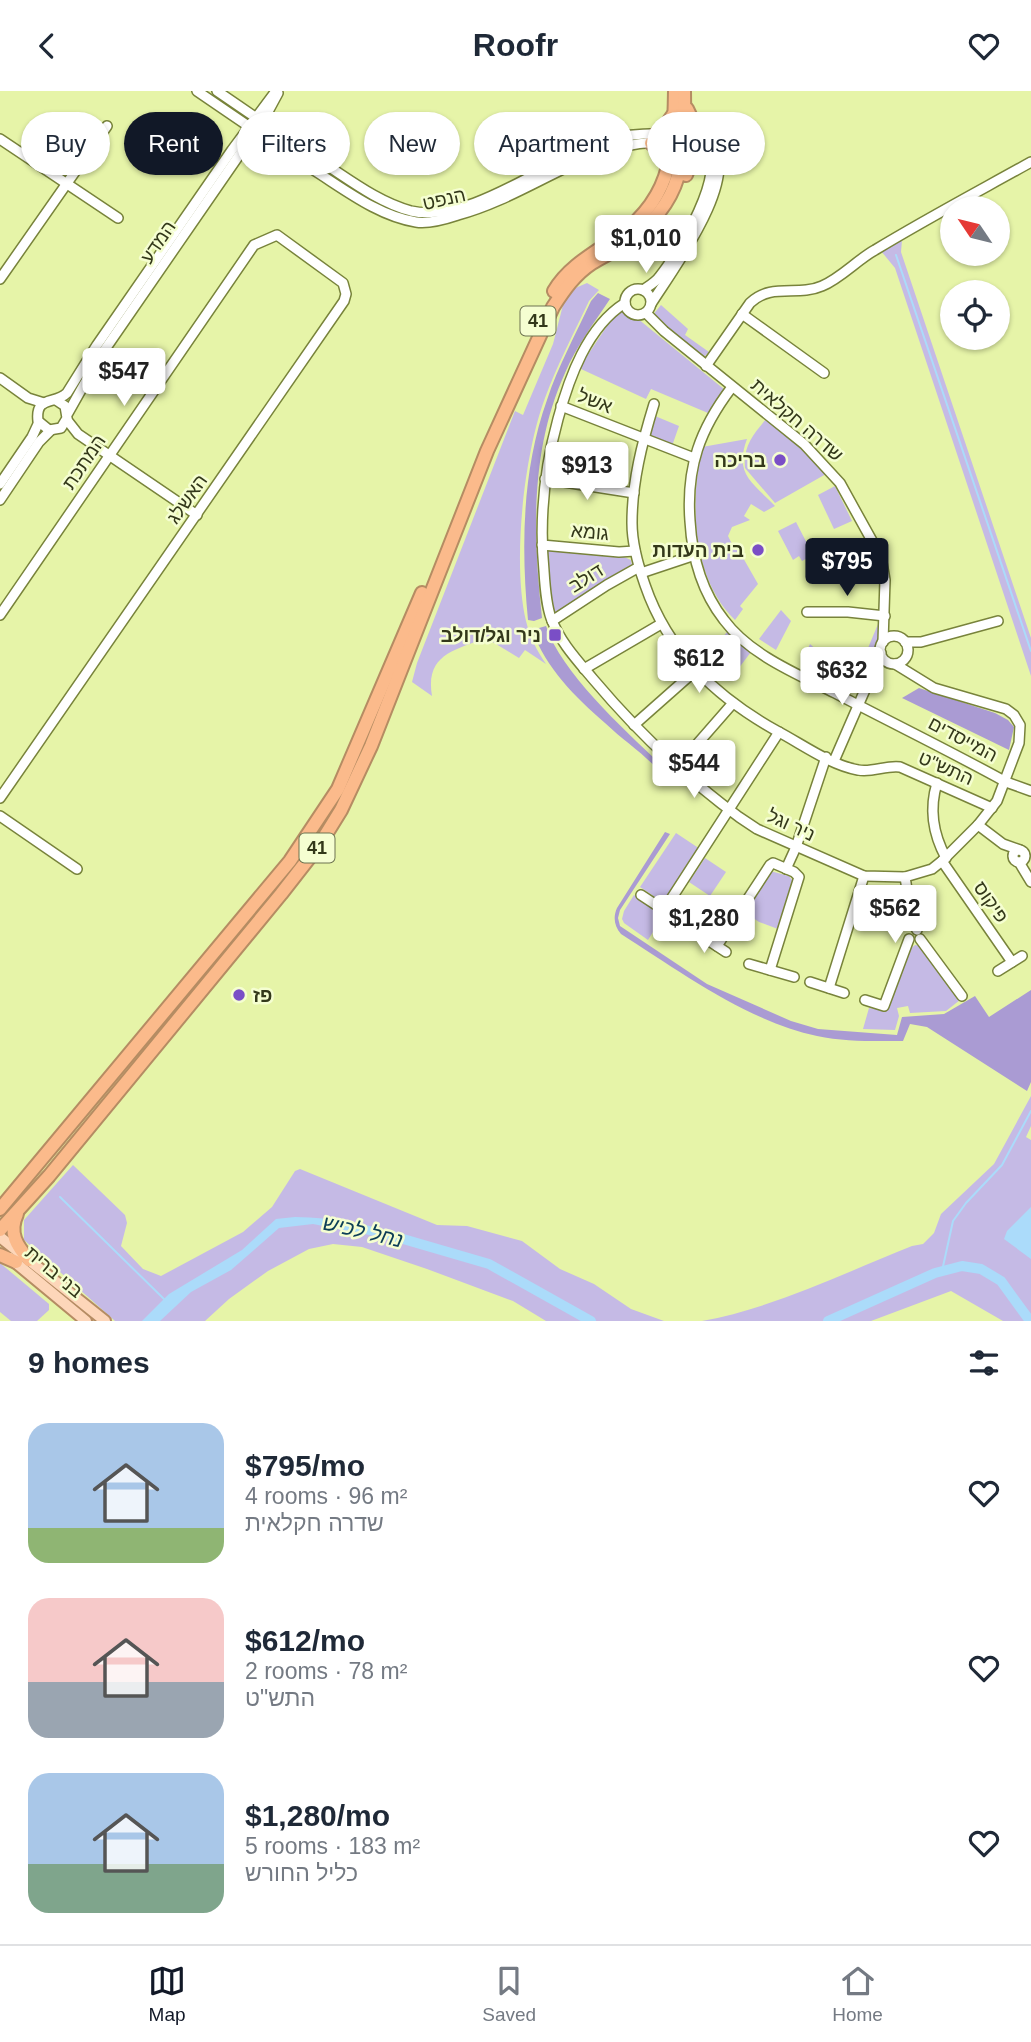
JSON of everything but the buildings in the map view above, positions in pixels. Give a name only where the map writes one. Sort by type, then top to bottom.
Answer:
[{"type":"highway","name":"41","points":[[675,91],[681,102]]},
{"type":"highway","name":"41","points":[[0,1209],[289,861],[329,805],[384,683],[496,411],[545,305],[573,268],[621,234],[640,216],[666,175]]},
{"type":"highway","name":"41","points":[[0,1230],[49,1177],[320,844],[350,792],[365,758],[487,451],[553,307],[582,271],[630,241],[648,225],[662,209],[679,175]]},
{"type":"highway","points":[[662,209],[683,185],[687,175]]},
{"type":"highway","points":[[0,1203],[12,1195]]},
{"type":"highway","points":[[19,1209],[14,1219],[13,1235],[22,1261]]},
{"type":"highway","points":[[0,1255],[22,1261]]},
{"type":"main road","name":"בני ברית","points":[[0,1237],[86,1321]]},
{"type":"main road","name":"בני ברית","points":[[0,1250],[22,1261]]},
{"type":"main road","points":[[22,1261],[104,1321]]},
{"type":"street","name":"הנפט","points":[[197,91],[237,118]]},
{"type":"street","name":"הנפט","points":[[217,91],[247,112]]},
{"type":"street","name":"המדע","points":[[263,112],[277,91]]},
{"type":"street","name":"המדע","points":[[270,111],[277,91]]},
{"type":"street","points":[[231,114],[237,134]]},
{"type":"street","name":"הנפט","points":[[342,175],[368,192],[402,208],[425,213],[480,201],[606,141],[622,137],[647,139]]},
{"type":"street","points":[[0,139],[118,218]]},
{"type":"street","name":"הנפט","points":[[322,175],[362,201],[417,223],[450,218],[482,208],[564,167],[609,149],[647,140]]},
{"type":"street","name":"המדע","points":[[55,400],[71,389],[97,345],[237,150]]},
{"type":"street","name":"המדע","points":[[0,499],[39,442],[62,423],[92,369],[237,150]]},
{"type":"street","points":[[706,366],[750,303],[762,293],[811,289],[825,285],[875,250],[1031,162]]},
{"type":"street","points":[[0,279],[73,175]]},
{"type":"street","points":[[710,175],[703,202],[691,227],[664,278],[649,308],[639,315],[631,313],[625,303],[631,292],[643,290],[664,278],[701,224],[711,199],[716,175]]},
{"type":"street","name":"המתכת","points":[[0,615],[254,245],[277,235]]},
{"type":"street","name":"האשלג","points":[[0,798],[336,313],[346,294],[343,283],[277,235]]},
{"type":"street","points":[[643,290],[650,295],[649,308]]},
{"type":"street","name":"ניר וגל","points":[[625,303],[608,316],[584,351],[567,385],[545,479],[542,545],[545,583],[552,621],[565,645],[634,725],[730,811],[757,829],[864,876],[905,877],[932,869],[944,860],[992,808],[1006,782],[1020,736],[1020,725],[1014,715],[999,707],[934,688],[891,663]]},
{"type":"street","name":"שדרה חקלאית","points":[[649,308],[664,331],[804,444],[832,473],[844,489],[881,557],[885,620],[881,653],[858,706],[830,759],[786,869]]},
{"type":"street","points":[[742,314],[824,373]]},
{"type":"street","points":[[0,378],[28,398],[44,403],[55,400],[64,405],[62,423]]},
{"type":"street","name":"המייסדים","points":[[732,387],[703,431],[694,458],[689,512],[695,555],[707,592],[725,621],[735,633],[782,665],[1006,782],[1031,790]]},
{"type":"street","points":[[28,398],[44,428],[62,423]]},
{"type":"street","points":[[0,484],[32,437],[44,403]]},
{"type":"street","name":"התש\"ט","points":[[654,404],[644,438],[634,493],[632,522],[635,551],[661,624],[695,671],[733,703],[779,732],[830,759],[860,771],[900,767],[992,808]]},
{"type":"street","name":"אשל","points":[[561,406],[694,458]]},
{"type":"street","points":[[62,423],[197,515]]},
{"type":"street","points":[[545,479],[634,493]]},
{"type":"street","name":"גומא","points":[[542,545],[635,551]]},
{"type":"street","name":"דולב","points":[[552,621],[640,570],[695,555]]},
{"type":"street","points":[[807,613],[857,613],[885,620],[889,633],[906,651],[907,669],[911,674]]},
{"type":"street","points":[[877,666],[880,663],[891,663],[921,642],[998,621]]},
{"type":"street","points":[[584,669],[661,624]]},
{"type":"street","points":[[883,642],[895,637]]},
{"type":"street","points":[[881,653],[891,663]]},
{"type":"street","points":[[634,725],[695,671]]},
{"type":"street","points":[[678,766],[733,703]]},
{"type":"street","points":[[664,910],[779,732]]},
{"type":"street","name":"פיקוס","points":[[937,783],[933,805],[934,828],[944,860],[1012,962]]},
{"type":"street","points":[[0,816],[78,869]]},
{"type":"street","points":[[978,825],[1022,856],[1031,882]]},
{"type":"street","points":[[717,946],[769,865],[773,863],[799,877],[769,970]]},
{"type":"street","points":[[829,988],[864,876]]},
{"type":"street","points":[[905,877],[914,932],[962,996]]},
{"type":"street","points":[[641,895],[682,922]]},
{"type":"street","points":[[865,1000],[884,1006],[914,932]]},
{"type":"street","points":[[697,933],[726,952]]},
{"type":"street","points":[[998,971],[1021,956]]},
{"type":"street","points":[[749,964],[794,977]]},
{"type":"street","points":[[810,982],[844,993]]},
{"type":"shaded area","points":[[902,240],[901,252],[1031,638],[1031,676],[895,268],[881,251]]},
{"type":"shaded area","points":[[587,283],[599,290],[589,301],[545,398],[531,448],[522,509],[522,597],[530,633],[546,664],[525,650],[519,658],[486,638],[444,656],[433,671],[432,696],[412,682],[417,663],[515,411],[523,415],[553,344],[564,301],[573,289]]},
{"type":"shaded area","points":[[598,293],[610,299],[569,363],[545,432],[536,525],[542,618],[528,620],[524,537],[532,454],[556,375],[591,301]]},
{"type":"shaded area","points":[[621,305],[725,390],[708,413],[651,389],[646,399],[581,369]]},
{"type":"shaded area","points":[[661,305],[688,329],[685,335],[709,352],[702,359],[652,316]]},
{"type":"shaded area","points":[[655,416],[679,426],[672,446],[651,437],[649,433]]},
{"type":"shaded area","name":"בריכה","points":[[766,419],[817,461],[826,474],[775,503],[745,468],[747,447]]},
{"type":"shaded area","points":[[747,439],[744,469],[775,506],[764,512],[751,504],[744,516],[750,520],[732,527],[728,536],[758,584],[740,606],[743,609],[735,620],[720,603],[702,561],[696,492],[702,447]]},
{"type":"shaded area","points":[[835,486],[852,521],[834,529],[818,495]]},
{"type":"shaded area","points":[[796,522],[813,555],[802,561],[799,556],[793,560],[778,531]]},
{"type":"shaded area","points":[[860,547],[867,561],[837,576],[830,562]]},
{"type":"shaded area","points":[[546,550],[624,557],[631,560],[632,565],[554,613]]},
{"type":"shaded area","points":[[781,610],[791,621],[776,650],[759,639]]},
{"type":"shaded area","points":[[878,624],[877,649],[872,661],[864,669],[847,664],[852,655],[868,648]]},
{"type":"shaded area","points":[[546,626],[566,664],[617,722],[668,771],[665,778],[562,681],[545,657],[532,630]]},
{"type":"shaded area","points":[[727,632],[751,652],[735,673],[726,666],[720,667],[711,675],[698,666]]},
{"type":"shaded area","points":[[810,644],[836,667],[829,680],[801,665]]},
{"type":"shaded area","points":[[919,688],[995,713],[1008,720],[1014,727],[1009,750],[902,698]]},
{"type":"shaded area","points":[[665,832],[670,834],[620,910],[620,926],[707,984],[791,1021],[818,1029],[897,1035],[902,1017],[944,1014],[975,996],[989,1017],[1031,990],[1031,1082],[1027,1091],[927,1027],[910,1024],[903,1041],[838,1039],[791,1029],[715,994],[621,934],[615,921],[617,908]]},
{"type":"shaded area","points":[[676,833],[700,849],[671,892],[663,899],[658,899],[640,887]]},
{"type":"shaded area","points":[[705,858],[726,872],[710,896],[689,882]]},
{"type":"shaded area","points":[[770,871],[789,876],[793,881],[778,929],[759,922],[743,911]]},
{"type":"shaded area","points":[[634,895],[663,916],[648,940],[622,919]]},
{"type":"shaded area","points":[[915,945],[921,946],[960,1000],[946,1011],[910,1013],[908,1006],[897,1008],[899,1016],[895,1030],[863,1029],[869,1008],[885,1010],[908,951]]},
{"type":"shaded area","points":[[1031,1096],[1031,1126],[1026,1137],[1031,1140],[1031,1321],[1003,1321],[951,1291],[871,1321],[702,1321],[782,1299],[912,1246],[923,1244],[934,1233],[941,1214],[994,1164]]},
{"type":"shaded area","points":[[73,1165],[125,1215],[127,1223],[121,1246],[143,1269],[161,1276],[243,1232],[272,1207],[295,1171],[300,1169],[437,1225],[467,1226],[522,1241],[560,1269],[594,1284],[631,1309],[664,1321],[546,1321],[513,1301],[427,1269],[362,1247],[333,1244],[309,1249],[268,1271],[229,1299],[205,1321],[115,1321],[24,1240],[24,1220]]},
{"type":"shaded area","points":[[0,1263],[49,1304],[49,1310],[37,1321],[11,1321],[0,1312]]},
{"type":"water","points":[[1031,1207],[1031,1259],[1004,1239],[1007,1231]]},
{"type":"water","points":[[295,1217],[347,1221],[398,1234],[395,1240],[313,1224],[279,1228],[231,1270],[191,1292],[160,1321],[142,1321],[169,1294],[242,1250],[276,1219]]},
{"type":"waterway","points":[[896,255],[1031,651]]},
{"type":"waterway","points":[[942,1271],[953,1221],[1002,1165],[1031,1111]]},
{"type":"waterway","points":[[60,1197],[164,1299]]},
{"type":"waterway","name":"נחל לכיש","points":[[386,1234],[489,1264],[591,1321]]},
{"type":"waterway","name":"נחל לכיש","points":[[828,1321],[935,1273],[962,1266],[981,1269],[1001,1281],[1030,1321]]},
{"type":"place","name":"בריכה","points":[[780,460]]},
{"type":"place","name":"בית העדות","points":[[758,550]]},
{"type":"place","name":"ניר וגל/דולב","points":[[555,635]]},
{"type":"place","name":"פז","points":[[239,995]]}]
